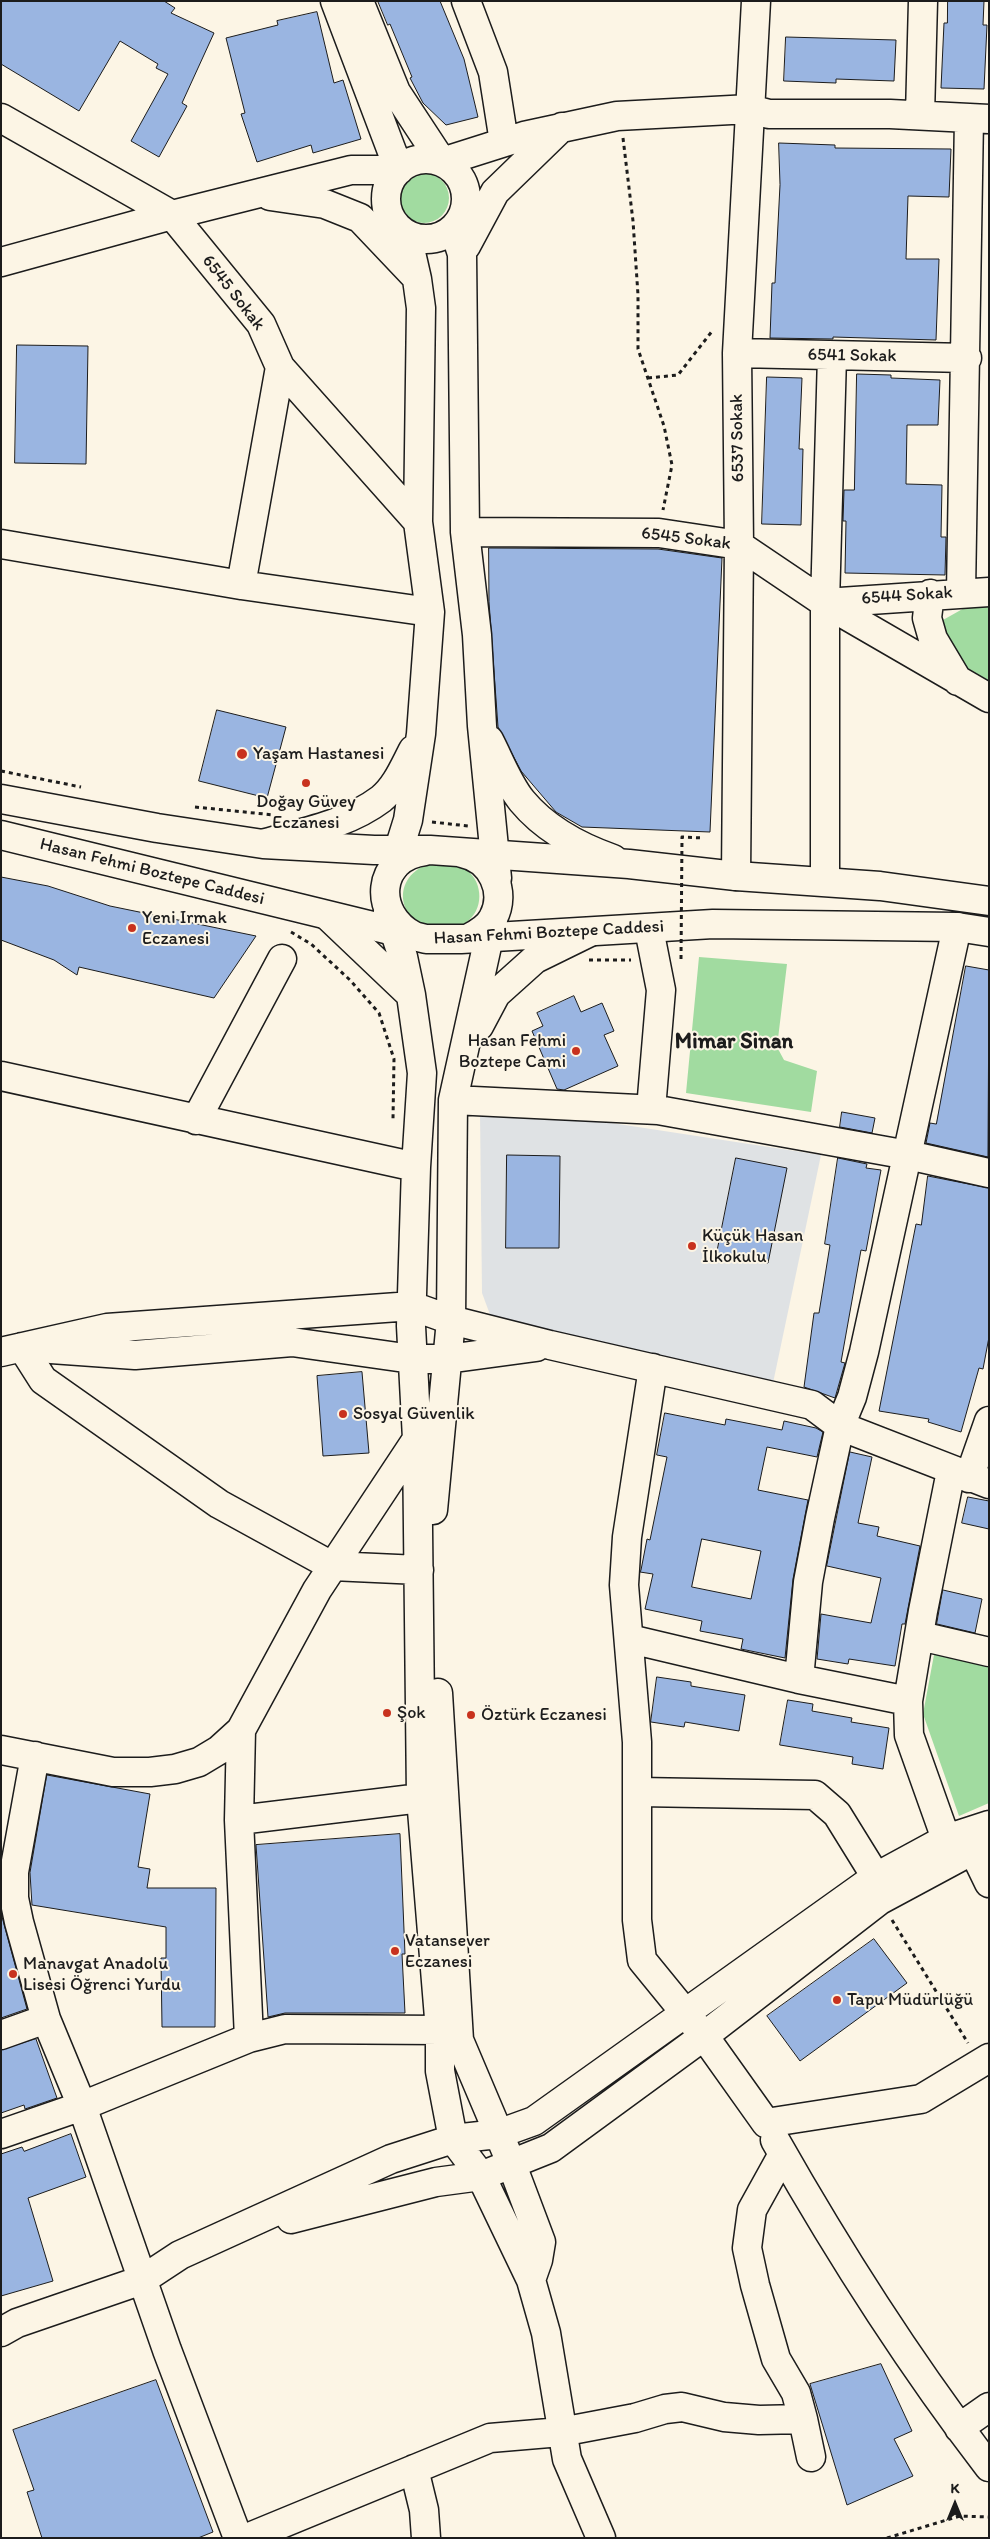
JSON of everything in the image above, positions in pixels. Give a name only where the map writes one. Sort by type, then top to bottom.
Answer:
[{"type":"street","points":[[335,1],[399,170]]},
{"type":"street","points":[[359,1],[396,92],[418,129],[442,162],[454,170],[462,180],[466,193],[458,242],[465,532],[477,635],[482,726],[496,855],[498,904],[484,932],[453,1100],[451,1320],[432,1520],[431,1582],[459,2040],[512,2165],[541,2242],[538,2260],[531,2280]]},
{"type":"street","points":[[466,1],[493,72],[504,142]]},
{"type":"street","name":"6537 Sokak","points":[[736,876],[739,546],[737,353],[756,1]]},
{"type":"street","points":[[920,115],[923,1]]},
{"type":"street","points":[[458,242],[443,236],[419,239],[407,235],[397,227],[390,217],[386,204],[391,180],[408,163],[420,160],[442,162],[504,142],[563,127],[620,116],[750,109],[769,114],[920,115],[979,119],[966,358],[962,592]]},
{"type":"street","name":"6545 Sokak","points":[[1,118],[172,215],[232,286],[261,324],[280,367],[418,522]]},
{"type":"street","points":[[458,242],[495,192],[563,127]]},
{"type":"street","points":[[1,262],[172,215],[351,170],[399,170]]},
{"type":"street","points":[[256,194],[325,204],[360,218],[418,279]]},
{"type":"street","points":[[407,235],[418,279],[421,308],[418,522],[430,612],[421,734],[408,820],[386,887],[399,926],[422,1073],[416,1167],[412,1358],[417,1439],[421,1798],[440,2030],[440,2071],[453,2139],[481,2176],[531,2280],[546,2334],[567,2459],[601,2538]]},
{"type":"street","name":"6541 Sokak","points":[[737,353],[966,358]]},
{"type":"street","points":[[826,880],[825,603],[832,356]]},
{"type":"street","points":[[242,586],[280,367]]},
{"type":"street","name":"6545 Sokak","points":[[465,532],[659,533],[739,546],[825,603],[958,682],[989,698]]},
{"type":"street","points":[[1,544],[242,586],[430,612]]},
{"type":"street","name":"6544 Sokak","points":[[825,603],[930,594],[989,592]]},
{"type":"street","points":[[930,594],[926,618],[931,632],[958,682]]},
{"type":"street","points":[[482,726],[521,800],[536,816],[581,848],[629,864]]},
{"type":"street","points":[[263,844],[336,823],[381,798],[396,781],[421,734]]},
{"type":"street","points":[[1,799],[157,828],[263,844],[396,859],[442,851],[629,864],[736,876],[826,880],[989,901]]},
{"type":"street","name":"Hasan Fehmi Boztepe Caddesi","points":[[1,835],[328,916],[399,926],[484,932],[590,932],[713,924],[957,928],[989,932]]},
{"type":"street","points":[[442,851],[470,855],[483,863],[493,875],[498,889]]},
{"type":"street","points":[[328,916],[411,995]]},
{"type":"street","points":[[649,928],[661,990],[651,1109]]},
{"type":"street","points":[[799,1679],[808,1582],[840,1426],[852,1397],[864,1352],[957,928]]},
{"type":"street","points":[[459,1065],[496,994],[535,959],[590,932]]},
{"type":"street","points":[[196,1120],[282,960]]},
{"type":"street","points":[[1,1076],[416,1167]]},
{"type":"street","points":[[453,1100],[651,1109],[908,1155],[989,1173]]},
{"type":"street","points":[[12,1350],[107,1328],[412,1306],[451,1320],[550,1345],[812,1405],[840,1426],[970,1478]]},
{"type":"street","points":[[12,1350],[135,1355],[292,1342],[412,1358],[447,1359],[550,1345]]},
{"type":"street","points":[[12,1350],[43,1380],[219,1504],[332,1566],[419,1570]]},
{"type":"street","points":[[653,1368],[627,1537],[624,1585],[630,1639],[639,1792],[637,1920],[642,1960],[704,2036],[766,2123],[830,2236],[959,2428],[989,2467]]},
{"type":"street","points":[[946,1839],[909,1735],[908,1701],[920,1636],[989,1421]]},
{"type":"street","points":[[1,1750],[113,1772],[150,1772],[175,1769],[199,1762],[218,1750],[241,1730],[332,1566],[417,1439]]},
{"type":"street","points":[[920,1636],[989,1652]]},
{"type":"street","points":[[630,1639],[799,1679],[908,1701]]},
{"type":"street","points":[[241,1730],[239,1820],[249,2038]]},
{"type":"street","points":[[35,1756],[14,1872],[14,1898],[10,1920],[46,2019],[82,2106],[142,2280],[238,2538]]},
{"type":"street","points":[[639,1792],[815,1795],[837,1814],[878,1888]]},
{"type":"street","points":[[239,1820],[421,1798]]},
{"type":"street","points":[[1,2332],[17,2323],[142,2280],[180,2255],[391,2159],[453,2139],[498,2134],[534,2121],[685,2015],[878,1888],[946,1839],[989,1825]]},
{"type":"street","points":[[180,2255],[296,2217],[436,2182],[481,2176],[551,2148],[704,2036],[878,1888],[981,1847],[989,1883]]},
{"type":"street","points":[[1,2035],[46,2019]]},
{"type":"street","points":[[1,2134],[82,2106],[249,2038],[285,2029],[440,2030]]},
{"type":"street","points":[[766,2123],[921,2099],[979,2051]]},
{"type":"street","points":[[783,2154],[752,2210],[747,2248],[755,2285],[776,2359],[796,2393],[811,2457]]},
{"type":"street","points":[[247,2538],[490,2438],[561,2432],[682,2407],[724,2417],[759,2420],[802,2419]]},
{"type":"street","points":[[959,2428],[989,2408]]},
{"type":"street","points":[[414,2469],[424,2510],[426,2538]]},
{"type":"path","points":[[620,116],[633,221],[638,295],[638,348],[664,426],[672,465],[659,533]]},
{"type":"path","points":[[648,378],[678,375],[702,346],[722,316],[739,307]]},
{"type":"path","points":[[1,771],[88,789]]},
{"type":"path","points":[[193,807],[276,815]]},
{"type":"path","points":[[408,820],[493,828]]},
{"type":"path","points":[[681,959],[682,837],[704,838]]},
{"type":"path","points":[[674,848],[683,848]]},
{"type":"path","points":[[286,930],[311,944],[350,980],[379,1013],[394,1059],[389,1162]]},
{"type":"path","points":[[878,1888],[979,2051]]},
{"type":"path","points":[[887,2538],[960,2516],[989,2517]]},
{"type":"shaded area","name":"Küçük Hasan İlkokulu","points":[[480,1112],[592,1120],[821,1155],[773,1383],[492,1320],[482,1293]]},
{"type":"green space","points":[[424,173],[442,180],[449,198],[442,216],[424,223],[406,216],[399,198],[406,180]]},
{"type":"green space","points":[[975,602],[989,602],[989,684],[968,673],[944,641],[943,620]]},
{"type":"green space","points":[[434,862],[461,866],[470,873],[478,886],[478,908],[469,920],[452,929],[429,927],[416,921],[408,912],[404,901],[404,889],[409,878],[419,869]]},
{"type":"green space","points":[[699,957],[787,964],[777,1047],[784,1060],[817,1071],[811,1112],[686,1093]]},
{"type":"green space","points":[[936,1644],[989,1659],[989,1803],[959,1816],[923,1714]]},
{"type":"building","points":[[1,1],[164,1],[175,8],[171,13],[214,33],[182,103],[187,106],[159,157],[131,141],[168,74],[156,68],[158,64],[120,41],[79,111],[1,64]]},
{"type":"building","points":[[378,1],[440,1],[464,59],[478,117],[446,125],[423,103],[410,78],[412,77],[390,24],[388,25]]},
{"type":"building","points":[[948,1],[984,1],[983,25],[987,25],[984,89],[941,88],[944,23],[947,23]]},
{"type":"building","points":[[317,12],[334,83],[343,80],[361,139],[313,153],[311,145],[257,162],[241,114],[245,113],[226,38],[278,25],[277,21]]},
{"type":"building","points":[[786,37],[896,40],[894,81],[836,79],[836,83],[784,81]]},
{"type":"building","points":[[779,143],[835,145],[835,148],[951,149],[949,197],[908,196],[906,259],[939,259],[936,340],[833,337],[833,339],[770,338],[772,283],[775,283],[780,185]]},
{"type":"building","points":[[17,345],[88,346],[86,464],[15,463]]},
{"type":"building","points":[[857,374],[891,375],[891,378],[940,380],[938,425],[907,425],[906,484],[942,485],[941,537],[946,537],[945,575],[845,573],[846,521],[843,521],[844,490],[854,490]]},
{"type":"building","points":[[767,377],[802,378],[799,449],[803,449],[801,525],[762,524]]},
{"type":"building","points":[[489,548],[658,549],[722,558],[710,832],[582,827],[556,812],[521,771],[498,727],[489,602]]},
{"type":"building","name":"Yaşam Hastanesi","points":[[217,710],[286,727],[267,798],[199,781]]},
{"type":"building","points":[[1,877],[48,886],[110,906],[256,936],[214,998],[79,967],[77,975],[54,960],[1,940]]},
{"type":"building","points":[[966,966],[989,970],[988,1157],[926,1143],[930,1123],[936,1124]]},
{"type":"building","name":"Hasan Fehmi Boztepe Cami","points":[[574,996],[581,1012],[602,1003],[614,1031],[604,1035],[618,1066],[564,1090],[557,1089],[532,1031],[543,1026],[537,1013]]},
{"type":"building","points":[[842,1112],[875,1118],[872,1133],[840,1127]]},
{"type":"building","points":[[507,1155],[560,1156],[559,1248],[506,1248]]},
{"type":"building","points":[[736,1158],[787,1168],[768,1263],[717,1253]]},
{"type":"building","points":[[838,1158],[867,1164],[866,1168],[881,1170],[866,1251],[861,1250],[841,1362],[845,1363],[835,1398],[804,1387],[814,1313],[819,1313],[830,1245],[825,1244]]},
{"type":"building","points":[[928,1176],[989,1188],[989,1337],[983,1369],[979,1368],[961,1432],[928,1422],[929,1419],[879,1411],[916,1224],[921,1225]]},
{"type":"building","name":"Sosyal Güvenlik","points":[[362,1372],[369,1453],[323,1456],[317,1376]]},
{"type":"building","points":[[665,1413],[725,1425],[726,1419],[782,1430],[784,1421],[816,1428],[823,1432],[817,1457],[767,1447],[758,1490],[808,1500],[793,1579],[785,1658],[741,1649],[743,1639],[700,1631],[702,1621],[645,1609],[653,1574],[640,1572],[647,1539],[650,1540],[667,1457],[657,1455]],"holes":[[[702,1539],[761,1551],[751,1599],[692,1587]]]},
{"type":"building","points":[[850,1452],[872,1457],[858,1523],[879,1527],[877,1536],[920,1546],[905,1624],[902,1624],[895,1666],[849,1659],[848,1664],[817,1659],[821,1614],[871,1623],[881,1578],[827,1566]]},
{"type":"building","points":[[968,1497],[989,1501],[989,1529],[962,1523]]},
{"type":"building","points":[[943,1590],[982,1599],[975,1633],[937,1624]]},
{"type":"building","points":[[657,1677],[691,1682],[691,1686],[745,1695],[739,1731],[685,1722],[684,1727],[651,1722]]},
{"type":"building","points":[[788,1700],[813,1704],[812,1711],[852,1718],[851,1722],[889,1728],[883,1769],[852,1764],[853,1757],[780,1745]]},
{"type":"building","points":[[47,1775],[150,1794],[138,1867],[150,1869],[147,1888],[216,1888],[215,2027],[162,2027],[161,1958],[166,1958],[166,1927],[32,1905],[30,1873]]},
{"type":"building","points":[[400,1834],[405,1954],[402,1954],[405,2013],[285,2013],[268,2017],[256,1845]]},
{"type":"building","points":[[1,1913],[27,2009],[1,2018]]},
{"type":"building","name":"Tapu Müdürlüğü","points":[[874,1939],[907,1983],[800,2061],[767,2016]]},
{"type":"building","points":[[36,2039],[57,2098],[25,2109],[24,2105],[1,2113],[1,2050]]},
{"type":"building","points":[[71,2134],[86,2177],[28,2198],[53,2281],[1,2296],[1,2154],[22,2147],[24,2151]]},
{"type":"building","points":[[881,2364],[912,2431],[894,2439],[913,2476],[847,2505],[810,2384]]},
{"type":"building","points":[[156,2380],[213,2532],[198,2538],[42,2538],[27,2492],[34,2490],[13,2430]]},
{"type":"place","name":"Yaşam Hastanesi","points":[[242,754]]},
{"type":"place","name":"Doğay Güvey Eczanesi","points":[[306,783]]},
{"type":"place","name":"Yeni Irmak Eczanesi","points":[[132,928]]},
{"type":"place","name":"Hasan Fehmi Boztepe Cami","points":[[576,1051]]},
{"type":"place","name":"Küçük Hasan İlkokulu","points":[[692,1246]]},
{"type":"place","name":"Sosyal Güvenlik","points":[[343,1414]]},
{"type":"place","name":"Şok","points":[[387,1713]]},
{"type":"place","name":"Öztürk Eczanesi","points":[[471,1715]]},
{"type":"place","name":"Vatansever Eczanesi","points":[[395,1951]]},
{"type":"place","name":"Manavgat Anadolu Lisesi Öğrenci Yurdu","points":[[13,1974]]},
{"type":"place","name":"Tapu Müdürlüğü","points":[[837,2000]]},
{"type":"district","name":"Mimar Sinan","points":[[734,1042]]}]
